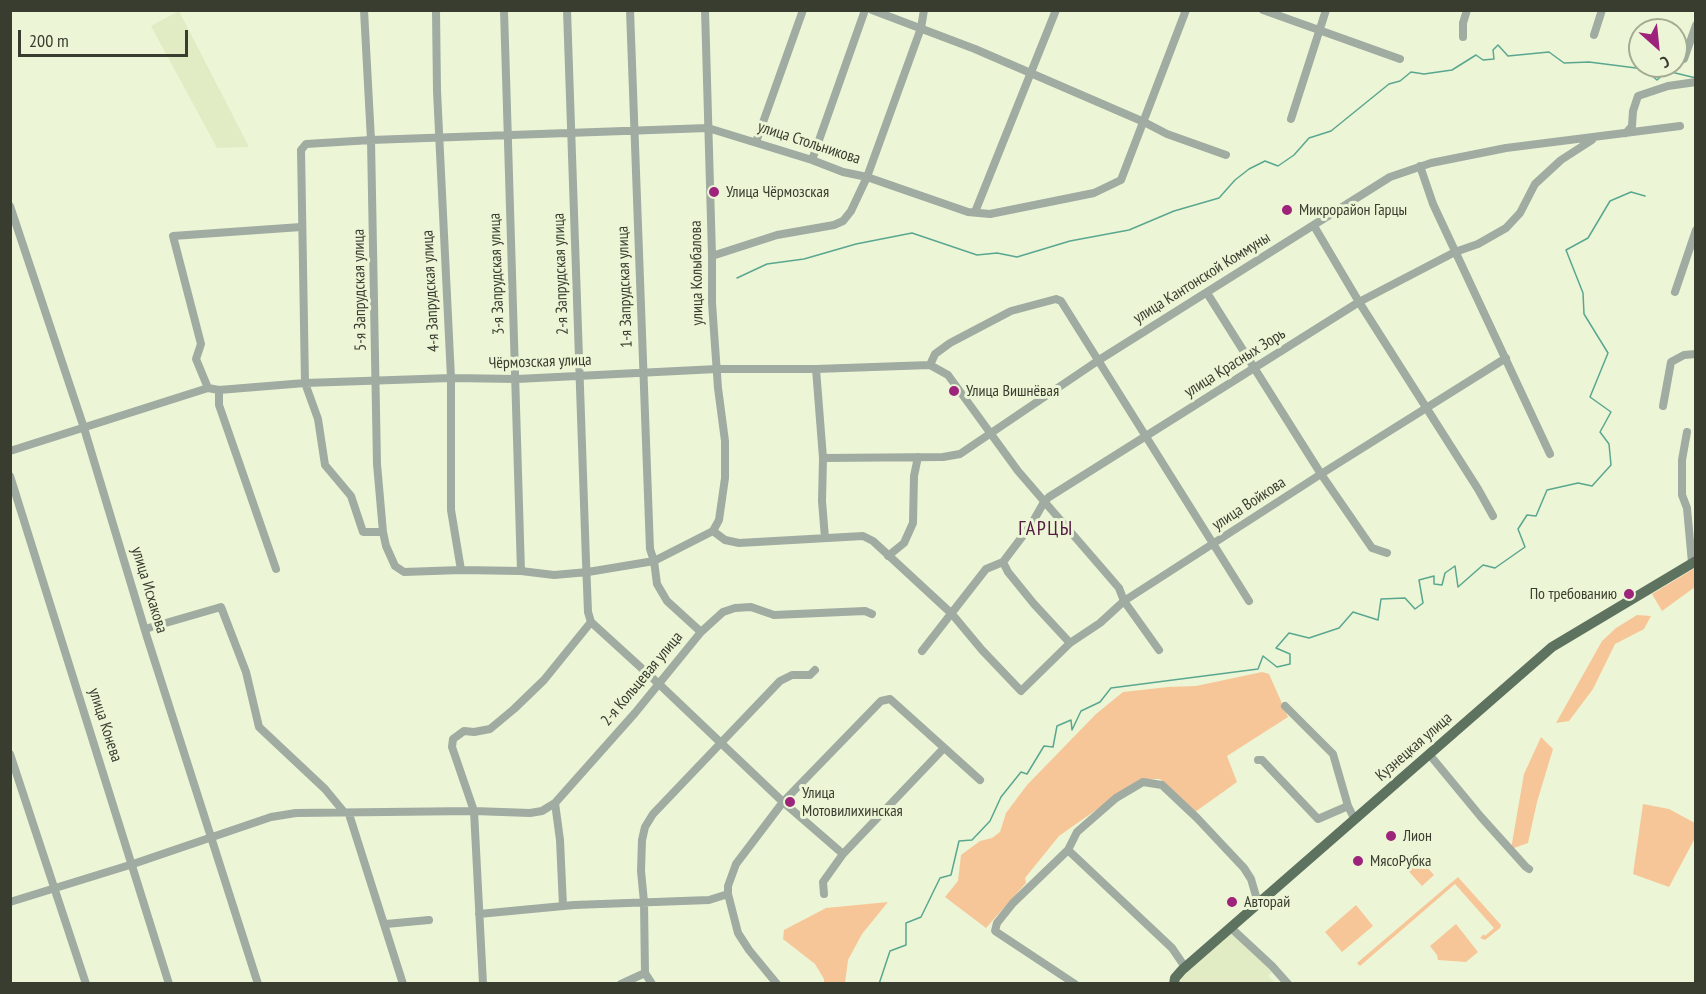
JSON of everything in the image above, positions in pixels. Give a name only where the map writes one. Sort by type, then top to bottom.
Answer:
[{"type":"main road","name":"Кузнецкая улица","points":[[1174,984],[1175,978],[1185,967],[1552,647],[1694,562]]},
{"type":"street","name":"5-я Запрудская улица","points":[[364,10],[371,140],[377,464],[383,532],[386,546],[395,566],[404,572],[461,570]]},
{"type":"street","name":"4-я Запрудская улица","points":[[436,10],[451,378],[451,510],[461,570]]},
{"type":"street","name":"3-я Запрудская улица","points":[[504,10],[511,284],[517,379],[521,571]]},
{"type":"street","name":"2-я Запрудская улица","points":[[567,10],[585,537],[588,612],[591,622]]},
{"type":"street","name":"1-я Запрудская улица","points":[[630,10],[650,549],[657,584],[667,601],[701,632]]},
{"type":"street","name":"улица Колыбалова","points":[[705,10],[712,303],[725,441],[725,478],[719,520],[713,531]]},
{"type":"street","points":[[756,142],[803,10]]},
{"type":"street","points":[[812,160],[865,10]]},
{"type":"street","points":[[872,10],[921,28],[1144,122],[1167,134],[1226,155]]},
{"type":"street","points":[[712,256],[777,235],[834,225],[843,221],[851,211],[867,177],[921,28],[924,10]]},
{"type":"street","points":[[975,212],[1032,75],[1056,10]]},
{"type":"street","name":"улица Стольникова","points":[[301,226],[302,146],[309,143],[440,137],[708,128],[812,160],[843,172],[867,177],[968,212],[990,214],[1094,193],[1120,180],[1186,10]]},
{"type":"street","points":[[1263,10],[1400,59]]},
{"type":"street","points":[[1291,119],[1326,10]]},
{"type":"street","points":[[1463,37],[1462,23],[1467,10]]},
{"type":"street","points":[[1594,34],[1602,10]]},
{"type":"street","points":[[1688,47],[1695,25]]},
{"type":"street","points":[[1626,133],[1632,126],[1633,111],[1638,96],[1668,86],[1695,82]]},
{"type":"street","name":"улица Кантонской Коммуны","points":[[823,458],[960,454],[1099,360],[1390,177],[1420,166],[1506,148],[1680,126]]},
{"type":"street","name":"улица Красных Зорь","points":[[922,651],[986,569],[1003,561],[1031,525],[1049,496],[1359,302],[1506,228],[1520,213],[1535,184],[1561,160],[1594,138]]},
{"type":"street","points":[[1420,166],[1433,204],[1550,454]]},
{"type":"street","name":"улица Исхакова","points":[[10,206],[84,428],[145,629],[258,984]]},
{"type":"street","points":[[208,388],[196,359],[201,344],[172,236],[301,226],[306,338],[305,383],[318,419],[326,465],[351,495],[363,532],[383,532]]},
{"type":"street","points":[[1314,226],[1493,516]]},
{"type":"street","points":[[1676,292],[1695,230]]},
{"type":"street","points":[[1207,292],[1320,474],[1372,548],[1387,553]]},
{"type":"street","points":[[1159,650],[1124,601],[1119,588],[1044,502],[948,375],[930,364],[935,354],[950,343],[1011,311],[1056,299],[1061,302],[1249,601]]},
{"type":"street","points":[[1663,406],[1671,362],[1684,355],[1695,354]]},
{"type":"street","name":"улица Войкова","points":[[952,614],[1021,692],[1070,643],[1100,623],[1124,601],[1320,474],[1506,358]]},
{"type":"street","name":"Чёрмозская улица","points":[[10,451],[208,388],[219,390],[305,383],[451,378],[517,379],[717,369],[816,369],[930,364]]},
{"type":"street","points":[[816,369],[823,458],[822,501],[825,538]]},
{"type":"street","points":[[219,390],[219,405],[276,569]]},
{"type":"street","points":[[1687,432],[1682,460],[1682,495],[1687,508],[1694,562]]},
{"type":"street","points":[[888,556],[904,543],[913,523],[914,476],[918,457]]},
{"type":"street","name":"улица Конева","points":[[10,476],[169,984]]},
{"type":"street","points":[[461,570],[554,574],[588,572],[654,561],[713,531],[725,540],[739,543],[862,536],[873,541],[952,614]]},
{"type":"street","points":[[1003,561],[1008,572],[1034,604],[1070,643]]},
{"type":"street","points":[[145,629],[221,607],[246,672],[260,727],[347,813],[386,924],[403,984]]},
{"type":"street","name":"2-я Кольцевая улица","points":[[555,803],[659,684],[701,632],[723,612],[735,608],[751,607],[774,615],[865,611],[872,614]]},
{"type":"street","points":[[483,984],[474,811],[452,747],[453,739],[464,730],[474,732],[490,729],[514,709],[544,680],[591,622],[783,802],[843,854]]},
{"type":"street","points":[[652,984],[645,973],[641,870],[645,827],[653,814],[780,681],[792,675],[810,675],[815,670]]},
{"type":"street","points":[[777,984],[738,933],[728,894],[728,886],[736,864],[783,802],[881,701],[890,699],[980,780]]},
{"type":"street","points":[[1285,706],[1333,754],[1348,806],[1354,818]]},
{"type":"street","points":[[824,894],[823,882],[843,854],[944,748]]},
{"type":"street","points":[[10,754],[86,984]]},
{"type":"street","points":[[1428,754],[1529,869]]},
{"type":"street","points":[[1258,760],[1262,760],[1318,819],[1348,806]]},
{"type":"street","points":[[1074,984],[995,931],[997,923],[1013,903],[1068,850],[1077,832],[1116,798],[1143,782],[1162,785],[1244,868],[1251,879],[1258,903]]},
{"type":"street","points":[[10,902],[133,864],[272,817],[296,813],[474,811],[530,813],[542,811],[555,803],[560,840],[563,906]]},
{"type":"street","points":[[1068,850],[1172,948],[1185,967]]},
{"type":"street","points":[[479,914],[563,906],[709,900],[728,894]]},
{"type":"street","points":[[386,924],[429,920]]},
{"type":"street","points":[[1230,927],[1288,984]]},
{"type":"street","points":[[621,984],[645,973]]},
{"type":"shaded area","points":[[179,11],[249,147],[217,148],[151,26]]},
{"type":"shaded area","points":[[1695,568],[1695,587],[1662,611],[1652,594]]},
{"type":"shaded area","points":[[1637,615],[1651,616],[1644,629],[1615,644],[1593,689],[1569,721],[1556,723],[1602,641],[1616,628]]},
{"type":"shaded area","points":[[1262,672],[1269,674],[1288,717],[1227,756],[1237,782],[1195,812],[1160,779],[1140,779],[1059,836],[1025,878],[1026,883],[986,928],[945,897],[958,881],[961,855],[980,841],[992,838],[1000,832],[1006,813],[1027,785],[1096,714],[1123,692],[1196,686]]},
{"type":"shaded area","points":[[1541,737],[1553,749],[1537,802],[1528,843],[1511,849],[1524,774]]},
{"type":"shaded area","points":[[1643,804],[1669,809],[1695,823],[1695,838],[1669,887],[1633,874]]},
{"type":"shaded area","points":[[1416,855],[1434,875],[1422,886],[1404,866]]},
{"type":"shaded area","points":[[1458,877],[1501,925],[1500,928],[1485,940],[1480,938],[1494,928],[1455,884],[1360,966],[1357,963]]},
{"type":"shaded area","points":[[888,902],[862,934],[848,960],[845,983],[824,983],[815,964],[783,939],[784,930],[826,908]]},
{"type":"shaded area","points":[[1356,905],[1373,926],[1342,952],[1325,932]]},
{"type":"shaded area","points":[[1456,924],[1478,952],[1466,962],[1438,960],[1430,946]]},
{"type":"shaded area","points":[[1231,931],[1272,972],[1268,976],[1275,983],[1179,984],[1184,972]]},
{"type":"waterway","points":[[737,278],[767,264],[804,259],[856,244],[912,233],[977,255],[997,253],[1017,257],[1070,241],[1129,230],[1174,211],[1219,198],[1235,180],[1249,169],[1265,161],[1278,166],[1294,155],[1309,138],[1331,131],[1389,84],[1400,81],[1411,72],[1424,74],[1452,70],[1476,55],[1483,60],[1494,59],[1493,50],[1498,45],[1508,56],[1549,52],[1564,63],[1589,62],[1644,69],[1657,80],[1667,71],[1696,78]]},
{"type":"waterway","points":[[879,984],[890,951],[906,945],[906,923],[921,917],[940,878],[951,875],[959,841],[972,840],[990,821],[1001,797],[1021,772],[1027,774],[1044,746],[1053,747],[1057,726],[1071,720],[1072,730],[1081,711],[1100,702],[1111,688],[1258,669],[1263,656],[1277,667],[1290,664],[1290,654],[1276,648],[1289,633],[1309,638],[1339,628],[1353,612],[1378,620],[1381,599],[1405,598],[1415,609],[1423,603],[1419,580],[1434,576],[1434,584],[1442,585],[1445,573],[1455,566],[1458,587],[1483,565],[1495,568],[1525,547],[1518,529],[1527,515],[1536,516],[1547,490],[1578,483],[1592,486],[1611,465],[1609,444],[1600,432],[1611,412],[1590,397],[1608,353],[1584,314],[1583,293],[1566,250],[1588,238],[1610,201],[1631,192],[1645,196]]},
{"type":"place","name":"Улица Чёрмозская","points":[[714,192]]},
{"type":"place","name":"Микрорайон Гарцы","points":[[1287,210]]},
{"type":"place","name":"Улица Вишнёвая","points":[[954,391]]},
{"type":"place","name":"По требованию","points":[[1629,594]]},
{"type":"place","name":"Улица Мотовилихинская","points":[[790,802]]},
{"type":"place","name":"Лион","points":[[1391,836]]},
{"type":"place","name":"МясоРубка","points":[[1358,861]]},
{"type":"place","name":"Авторай","points":[[1232,902]]},
{"type":"district","name":"ГАРЦЫ","points":[[1046,529]]}]
